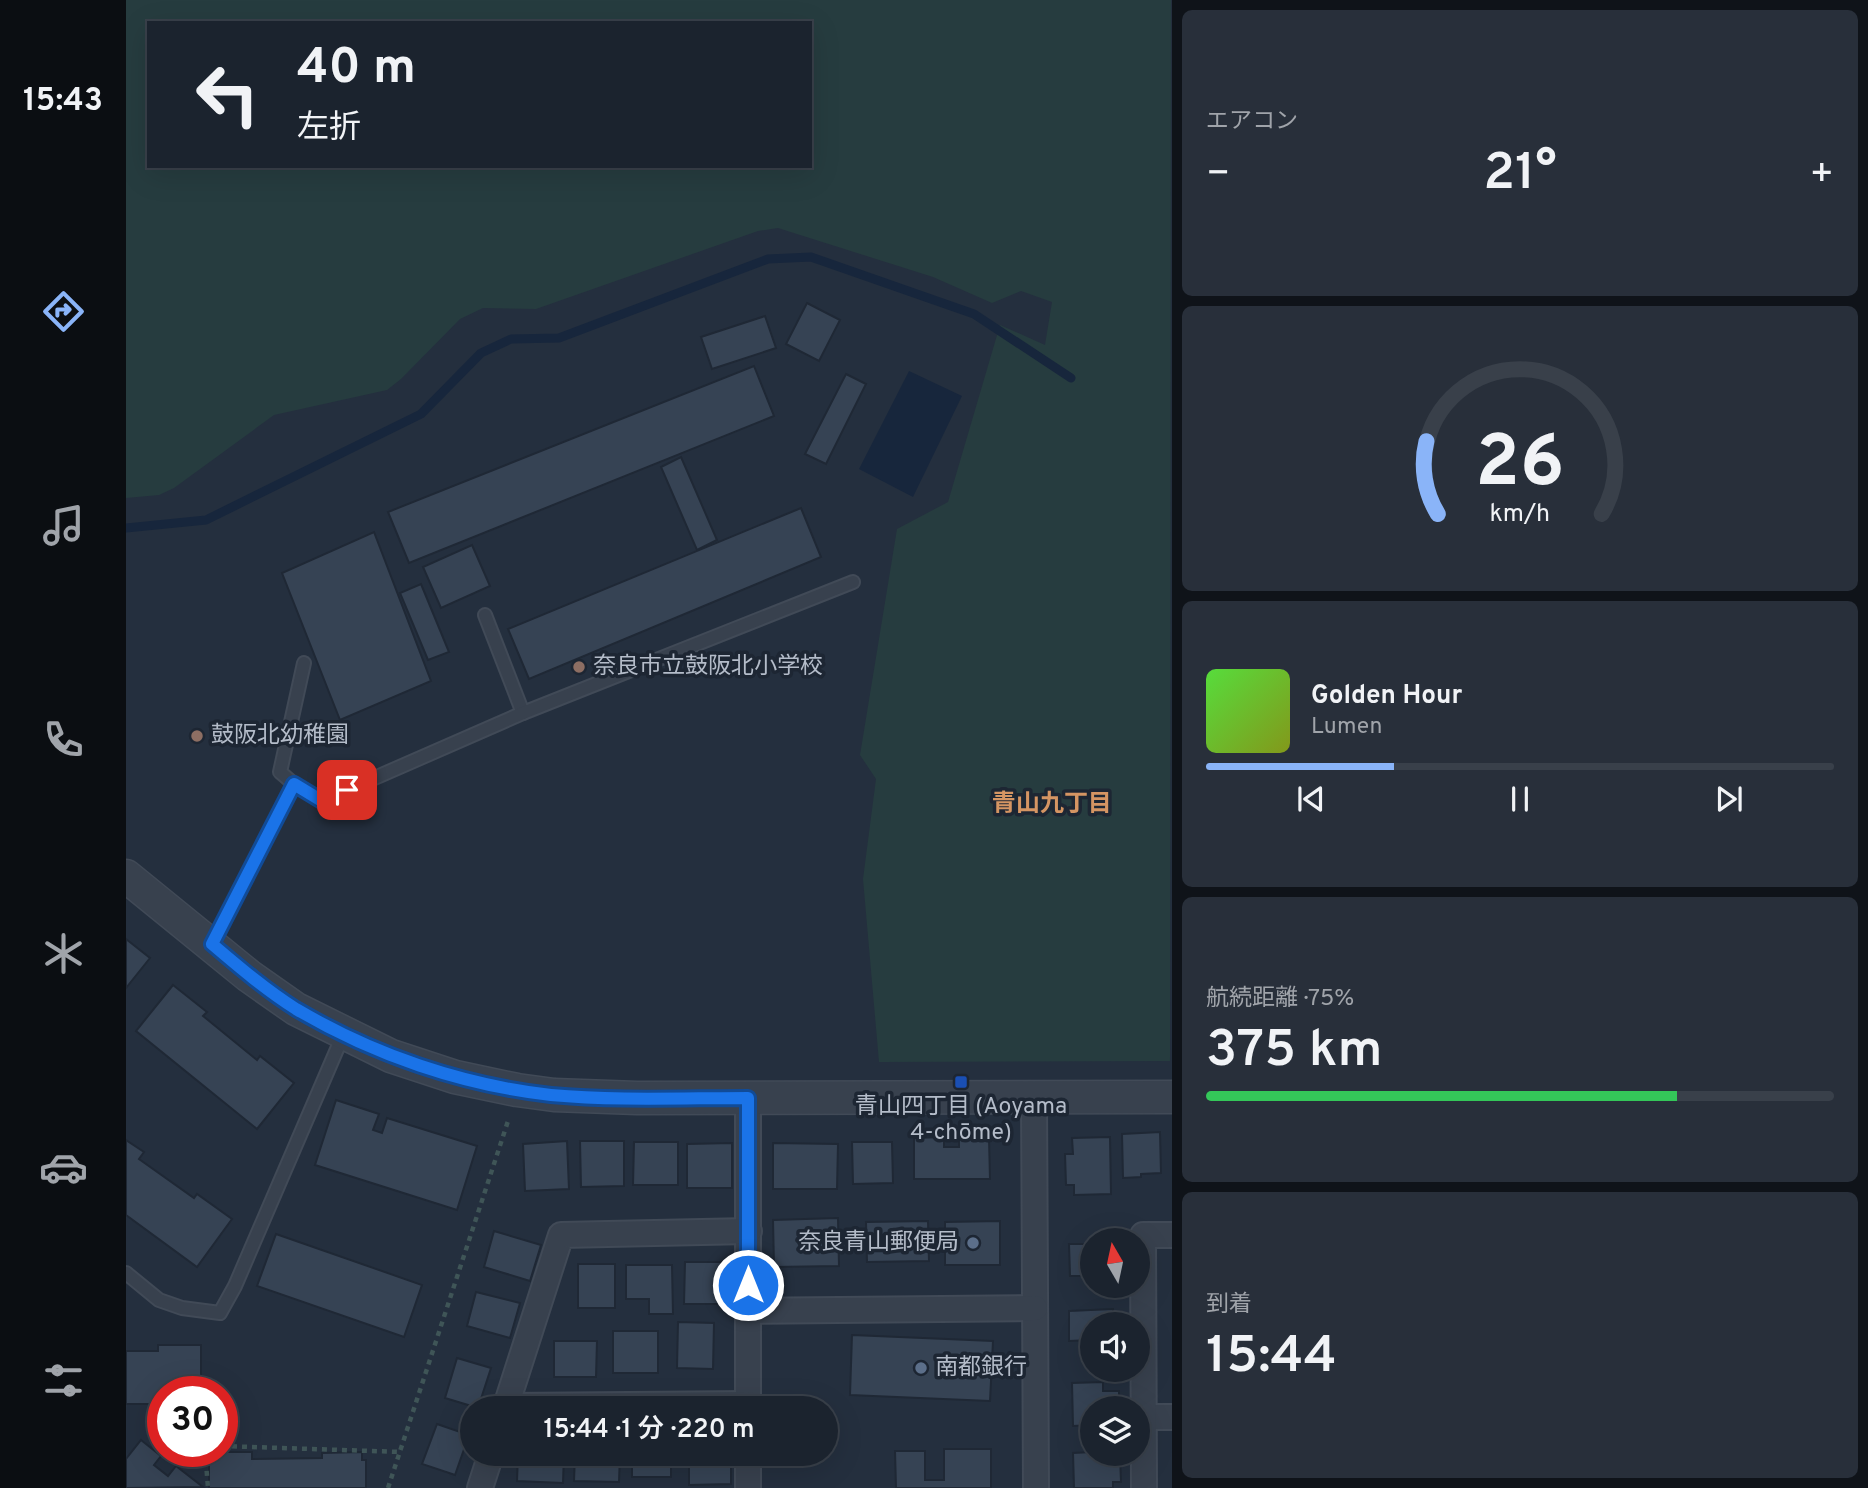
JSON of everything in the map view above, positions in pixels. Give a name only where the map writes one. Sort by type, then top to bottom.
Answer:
[{"type":"street","points":[[126,876],[249,976],[296,1009],[391,1056],[455,1077],[517,1090],[568,1096],[1171,1097]]},
{"type":"street","points":[[1034,1097],[1036,1488]]},
{"type":"street","points":[[748,1098],[748,1396]]},
{"type":"street","points":[[510,1396],[561,1235],[748,1231]]},
{"type":"street","points":[[1143,1396],[1143,1235],[1171,1234]]},
{"type":"street","points":[[748,1311],[1035,1308]]},
{"type":"street","points":[[1150,1417],[1171,1417]]},
{"type":"street","points":[[480,1488],[487,1466]]},
{"type":"street","points":[[748,1466],[748,1488]]},
{"type":"street","points":[[1144,1466],[1144,1488]]},
{"type":"lane","points":[[304,663],[280,772],[322,801],[523,713],[853,582]]},
{"type":"lane","points":[[485,615],[523,713]]},
{"type":"lane","points":[[212,944],[294,784]]},
{"type":"lane","points":[[126,1273],[159,1300],[182,1308],[220,1313],[236,1286],[344,1033]]},
{"type":"path","points":[[388,1488],[517,1090]]},
{"type":"path","points":[[238,1447],[401,1452]]},
{"type":"path","points":[[206,1467],[208,1488]]},
{"type":"green space","points":[[126,0],[1171,0],[1170,1061],[879,1062],[863,879],[876,779],[860,755],[897,529],[948,502],[1000,325],[1045,345],[1052,302],[1021,291],[992,303],[933,277],[778,228],[758,231],[536,309],[483,308],[460,319],[387,390],[274,415],[174,488],[159,495],[126,498]]},
{"type":"water","points":[[909,371],[962,396],[913,497],[859,469]]},
{"type":"building","points":[[807,303],[840,320],[819,361],[786,344]]},
{"type":"building","points":[[765,316],[776,348],[712,369],[701,337]]},
{"type":"building","points":[[754,366],[774,416],[409,563],[388,512]]},
{"type":"building","points":[[846,374],[866,384],[826,464],[805,454]]},
{"type":"building","points":[[681,457],[717,540],[697,550],[661,467]]},
{"type":"building","points":[[801,508],[821,557],[529,679],[508,629]]},
{"type":"building","points":[[374,532],[431,681],[340,720],[282,573]]},
{"type":"building","points":[[472,545],[490,586],[441,608],[423,567]]},
{"type":"building","points":[[421,584],[449,652],[428,660],[400,593]]},
{"type":"building","points":[[126,939],[150,958],[126,988]]},
{"type":"building","points":[[173,985],[207,1012],[203,1016],[257,1060],[260,1056],[294,1083],[257,1129],[136,1031]]},
{"type":"building","points":[[336,1100],[379,1114],[373,1130],[382,1133],[387,1118],[477,1146],[457,1210],[315,1165]]},
{"type":"building","points":[[1160,1132],[1161,1173],[1123,1178],[1122,1134]]},
{"type":"building","points":[[944,1137],[944,1147],[959,1147],[959,1138],[989,1138],[990,1179],[914,1179],[914,1138]]},
{"type":"building","points":[[1110,1137],[1111,1194],[1074,1195],[1074,1185],[1066,1185],[1065,1154],[1073,1154],[1072,1138]]},
{"type":"building","points":[[126,1140],[144,1152],[139,1159],[194,1198],[197,1194],[232,1219],[197,1267],[126,1215]]},
{"type":"building","points":[[567,1141],[569,1189],[525,1191],[523,1144]]},
{"type":"building","points":[[580,1141],[624,1141],[624,1186],[581,1187]]},
{"type":"building","points":[[634,1142],[678,1142],[678,1185],[633,1185]]},
{"type":"building","points":[[852,1142],[892,1142],[893,1183],[853,1184]]},
{"type":"building","points":[[732,1143],[732,1188],[687,1188],[687,1144]]},
{"type":"building","points":[[773,1143],[838,1144],[837,1189],[773,1189]]},
{"type":"building","points":[[838,1218],[839,1266],[774,1267],[773,1220]]},
{"type":"building","points":[[928,1221],[929,1261],[867,1262],[866,1222]]},
{"type":"building","points":[[1000,1221],[1000,1265],[945,1265],[945,1222]]},
{"type":"building","points":[[494,1231],[541,1245],[530,1281],[484,1267]]},
{"type":"building","points":[[276,1234],[422,1285],[404,1337],[257,1286]]},
{"type":"building","points":[[1069,1244],[1080,1244],[1080,1276],[1070,1276]]},
{"type":"building","points":[[685,1262],[728,1262],[728,1304],[684,1304]]},
{"type":"building","points":[[578,1264],[615,1264],[615,1308],[578,1308]]},
{"type":"building","points":[[626,1265],[672,1265],[673,1314],[649,1314],[649,1299],[626,1299]]},
{"type":"building","points":[[476,1292],[520,1303],[510,1338],[467,1326]]},
{"type":"building","points":[[1113,1309],[1113,1312],[1080,1312],[1080,1341],[1069,1341],[1069,1311]]},
{"type":"building","points":[[678,1322],[714,1323],[713,1369],[677,1368]]},
{"type":"building","points":[[613,1331],[658,1331],[658,1373],[613,1373]]},
{"type":"building","name":"南都銀行","points":[[852,1335],[993,1341],[990,1401],[850,1395]]},
{"type":"building","points":[[554,1341],[597,1341],[596,1377],[554,1377]]},
{"type":"building","points":[[158,1345],[201,1345],[201,1376],[147,1376],[147,1404],[126,1404],[126,1351],[158,1351]]},
{"type":"building","points":[[457,1358],[491,1368],[482,1396],[460,1396],[460,1403],[445,1398]]},
{"type":"building","points":[[1103,1382],[1103,1391],[1119,1391],[1119,1396],[1080,1396],[1080,1426],[1073,1426],[1072,1383]]},
{"type":"building","points":[[437,1424],[460,1432],[460,1461],[455,1475],[422,1464]]},
{"type":"building","points":[[141,1440],[147,1445],[147,1467],[157,1467],[168,1476],[177,1467],[203,1487],[126,1488],[126,1459]]},
{"type":"building","points":[[944,1449],[991,1449],[991,1488],[896,1488],[895,1451],[925,1451],[925,1480],[944,1480]]},
{"type":"building","points":[[238,1452],[252,1452],[252,1459],[322,1458],[322,1453],[362,1452],[362,1460],[366,1460],[366,1488],[209,1488],[209,1467],[238,1467]]},
{"type":"building","points":[[1073,1453],[1080,1453],[1080,1466],[1120,1466],[1121,1482],[1113,1482],[1113,1488],[1074,1488]]},
{"type":"building","points":[[518,1466],[564,1466],[563,1483],[517,1481]]},
{"type":"building","points":[[575,1466],[620,1466],[619,1482],[574,1481]]},
{"type":"building","points":[[632,1466],[671,1466],[671,1477],[632,1477]]},
{"type":"building","points":[[689,1466],[731,1466],[731,1484],[689,1485]]},
{"type":"waterway","points":[[126,528],[206,520],[421,414],[481,353],[511,339],[559,338],[768,259],[811,257],[974,314],[1071,378]]},
{"type":"place","name":"奈良市立鼓阪北小学校","points":[[579,667]]},
{"type":"place","name":"鼓阪北幼稚園","points":[[197,736]]},
{"type":"place","name":"青山四丁目 (Aoyama 4-chōme)","points":[[961,1082]]},
{"type":"place","name":"奈良青山郵便局","points":[[973,1243]]},
{"type":"place","name":"南都銀行","points":[[921,1368]]},
{"type":"district","name":"青山九丁目","points":[[1052,805]]},
{"type":"route","points":[[347,790],[322,801],[294,784],[212,944],[249,976],[296,1009],[391,1056],[455,1077],[554,1095],[748,1098],[748,1285]]}]
